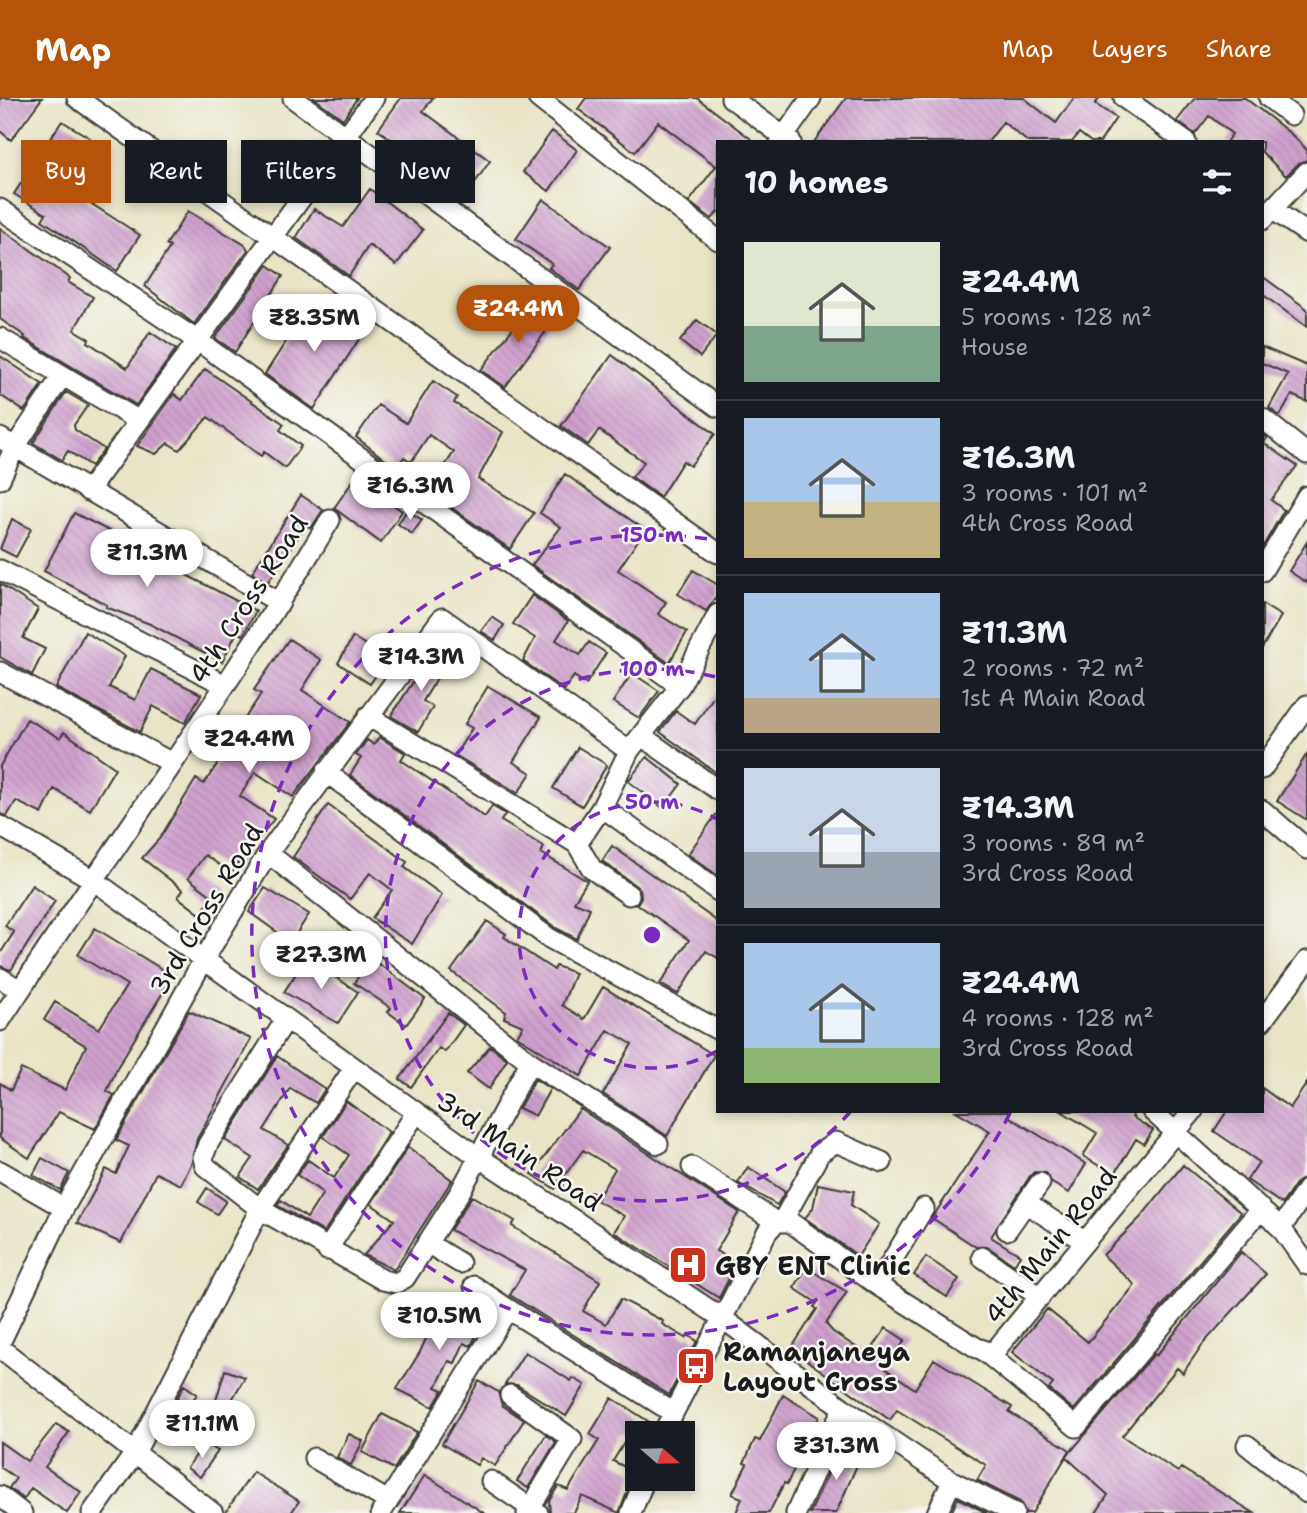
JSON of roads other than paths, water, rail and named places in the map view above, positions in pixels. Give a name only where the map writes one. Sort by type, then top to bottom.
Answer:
[{"type":"street","points":[[77,98],[716,552]]},
{"type":"street","points":[[293,98],[716,406]]},
{"type":"street","points":[[88,491],[374,98]]},
{"type":"street","points":[[538,98],[714,230]]},
{"type":"street","points":[[732,98],[785,140],[807,99]]},
{"type":"street","points":[[1124,98],[1183,140]]},
{"type":"street","points":[[1269,98],[1291,115]]},
{"type":"street","points":[[1307,172],[1267,214],[1307,233]]},
{"type":"street","points":[[0,209],[198,341],[680,686]]},
{"type":"street","points":[[0,338],[139,421]]},
{"type":"street","points":[[0,479],[8,443],[62,376]]},
{"type":"street","points":[[1264,420],[1307,454]]},
{"type":"street","points":[[8,443],[281,603]]},
{"type":"street","points":[[1264,562],[1307,496]]},
{"type":"street","name":"4th Cross Road","points":[[0,1021],[92,879],[281,603],[330,520]]},
{"type":"street","points":[[0,570],[225,685]]},
{"type":"street","name":"3rd Cross Road","points":[[0,1346],[64,1208],[203,961],[268,853],[442,618],[629,751]]},
{"type":"street","points":[[577,844],[602,807],[629,751],[643,737],[712,640],[716,623]]},
{"type":"street","points":[[0,672],[172,763]]},
{"type":"street","points":[[1264,766],[1307,705]]},
{"type":"street","points":[[368,716],[577,844],[592,869],[629,895]]},
{"type":"street","points":[[643,737],[716,789]]},
{"type":"street","points":[[326,772],[549,938],[716,1029]]},
{"type":"street","points":[[602,807],[716,890]]},
{"type":"street","points":[[1264,812],[1307,849]]},
{"type":"street","name":"3rd Main Road","points":[[0,825],[92,879],[477,1156],[722,1318],[843,1408],[994,1508],[1014,1513]]},
{"type":"street","points":[[268,853],[530,1062],[658,1144]]},
{"type":"street","points":[[1264,1018],[1307,961]]},
{"type":"street","points":[[0,978],[20,990]]},
{"type":"street","points":[[286,1020],[208,1144],[203,1157],[205,1166],[260,1209],[327,1250],[383,1280],[396,1283],[405,1278],[460,1192],[530,1062]]},
{"type":"street","points":[[92,1513],[135,1453],[260,1209],[354,1068]]},
{"type":"street","points":[[327,1250],[416,1113]]},
{"type":"street","points":[[1155,1113],[1178,1131],[1281,1228],[1307,1265]]},
{"type":"street","name":"4th Main Road","points":[[692,1167],[780,1221],[796,1226],[877,1284],[984,1351],[992,1353],[998,1350],[1084,1241],[1192,1113]]},
{"type":"street","points":[[668,1421],[767,1232],[780,1221],[820,1153],[836,1142],[882,1162]]},
{"type":"street","points":[[0,1171],[64,1208]]},
{"type":"street","points":[[1007,1230],[1040,1183]]},
{"type":"street","points":[[1281,1228],[1307,1189]]},
{"type":"street","points":[[1026,1203],[1084,1241]]},
{"type":"street","points":[[877,1284],[924,1208]]},
{"type":"street","points":[[984,1351],[1076,1427],[1261,1209]]},
{"type":"street","points":[[428,1243],[460,1263]]},
{"type":"street","points":[[982,1257],[1040,1297]]},
{"type":"street","points":[[474,1286],[672,1412]]},
{"type":"street","points":[[314,1458],[384,1507],[508,1309]]},
{"type":"street","points":[[0,1346],[213,1513]]},
{"type":"street","points":[[492,1481],[532,1512],[572,1439],[510,1395]]},
{"type":"street","points":[[796,1513],[843,1408]]},
{"type":"street","points":[[1247,1445],[1307,1493]]},
{"type":"street","points":[[937,1513],[952,1481]]},
{"type":"street","points":[[631,1513],[640,1491]]},
{"type":"street","points":[[0,1496],[22,1513]]},
{"type":"place","name":"GBY ENT Clinic","points":[[688,1265]]},
{"type":"place","name":"Ramanjaneya Layout Cross","points":[[696,1366]]}]
